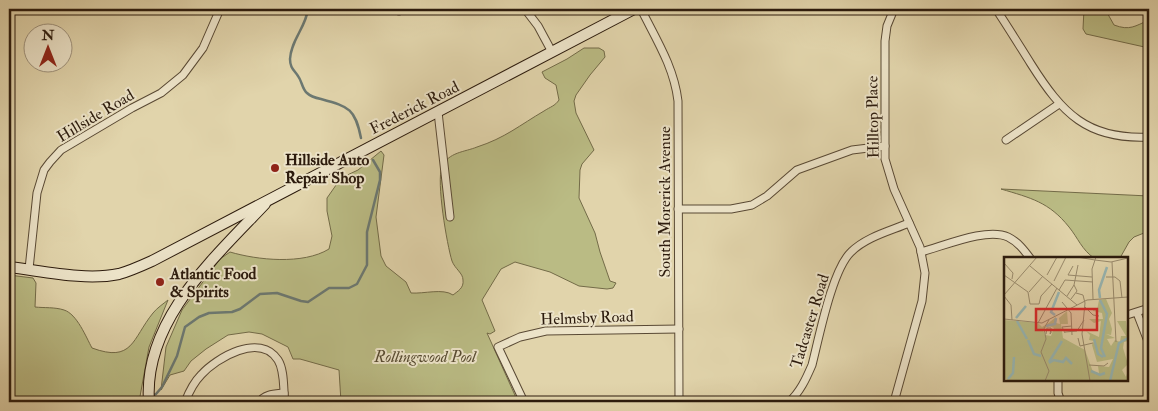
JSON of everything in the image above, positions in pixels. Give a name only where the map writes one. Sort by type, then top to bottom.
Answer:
[{"type":"main road","name":"Frederick Road","points":[[9,267],[84,276],[104,276],[133,270],[152,262],[634,9]]},
{"type":"main road","points":[[149,399],[154,360],[168,321],[176,307],[217,253],[271,198]]},
{"type":"street","name":"Hillside Road","points":[[29,269],[37,194],[44,170],[61,150],[161,93],[184,74],[203,48],[220,9]]},
{"type":"street","points":[[525,9],[538,26],[552,52]]},
{"type":"street","name":"South Morerick Avenue","points":[[641,9],[670,67],[678,101],[679,402]]},
{"type":"street","name":"Hilltop Place","points":[[894,9],[887,26],[885,41],[885,159],[889,176],[922,252],[925,273],[922,301],[894,402]]},
{"type":"street","points":[[996,9],[1047,89],[1069,114],[1093,129],[1108,134],[1124,137],[1149,137]]},
{"type":"street","points":[[1006,140],[1059,104]]},
{"type":"street","points":[[438,112],[450,217]]},
{"type":"street","points":[[678,209],[731,209],[752,205],[767,196],[797,170],[852,150],[884,146]]},
{"type":"street","name":"Tadcaster Road","points":[[789,402],[801,388],[809,372],[835,278],[844,259],[860,245],[909,223]]},
{"type":"street","points":[[922,252],[982,235],[998,234],[1014,240],[1029,257]]},
{"type":"street","points":[[1128,315],[1149,308]]},
{"type":"street","points":[[1137,313],[1149,344]]},
{"type":"street","name":"Helmsby Road","points":[[524,402],[498,347],[520,337],[546,331],[679,329]]},
{"type":"street","points":[[186,402],[192,387],[208,368],[238,350],[256,347],[266,350],[278,361],[285,402]]},
{"type":"street","points":[[1058,381],[1058,393],[1061,402]]},
{"type":"street","points":[[260,402],[266,396],[284,393]]},
{"type":"street","points":[[1146,402],[1149,394]]},
{"type":"green space","points":[[1084,9],[1105,9],[1114,25],[1124,28],[1149,20],[1149,48],[1086,34],[1083,29]]},
{"type":"green space","name":"Rollingwood Pool","points":[[584,48],[599,48],[604,51],[605,57],[590,75],[574,101],[576,113],[594,150],[582,164],[580,170],[579,198],[595,233],[610,281],[616,283],[613,288],[607,289],[579,286],[550,272],[515,262],[501,269],[482,300],[495,331],[490,334],[487,333],[518,402],[341,402],[339,370],[300,359],[293,359],[288,347],[262,334],[249,332],[228,335],[206,349],[191,361],[184,371],[170,375],[161,390],[166,347],[182,310],[220,259],[230,252],[266,259],[293,259],[318,254],[329,249],[332,236],[327,211],[327,198],[341,178],[358,170],[381,151],[384,155],[376,217],[381,256],[386,266],[406,282],[411,293],[444,292],[453,295],[457,292],[462,287],[463,280],[462,275],[452,261],[447,242],[440,185],[442,167],[448,158],[453,155],[496,140],[556,104],[559,100],[556,85],[545,78],[542,72]]},
{"type":"green space","points":[[1001,189],[1149,196],[1149,231],[1134,237],[1121,257],[1093,257],[1086,251],[1062,219],[1047,206],[1030,198]]},
{"type":"green space","points":[[9,275],[33,278],[36,283],[35,307],[57,308],[69,312],[81,326],[92,348],[106,352],[116,353],[130,346],[153,313],[168,300],[149,347],[139,402],[9,402]]},
{"type":"waterway","points":[[308,9],[307,16],[291,52],[291,67],[309,94],[339,104],[350,111],[359,128],[361,138]]},
{"type":"waterway","points":[[151,396],[156,394],[162,387],[177,356],[185,327],[199,317],[209,313],[232,312],[240,309],[260,294],[277,293],[308,302],[329,288],[349,288],[357,284],[367,265],[367,232],[380,180],[380,172],[373,160]]},
{"type":"waterway","points":[[139,402],[146,398]]},
{"type":"place","name":"Hillside Auto Repair Shop","points":[[275,168]]},
{"type":"place","name":"Atlantic Food & Spirits","points":[[160,282]]}]
